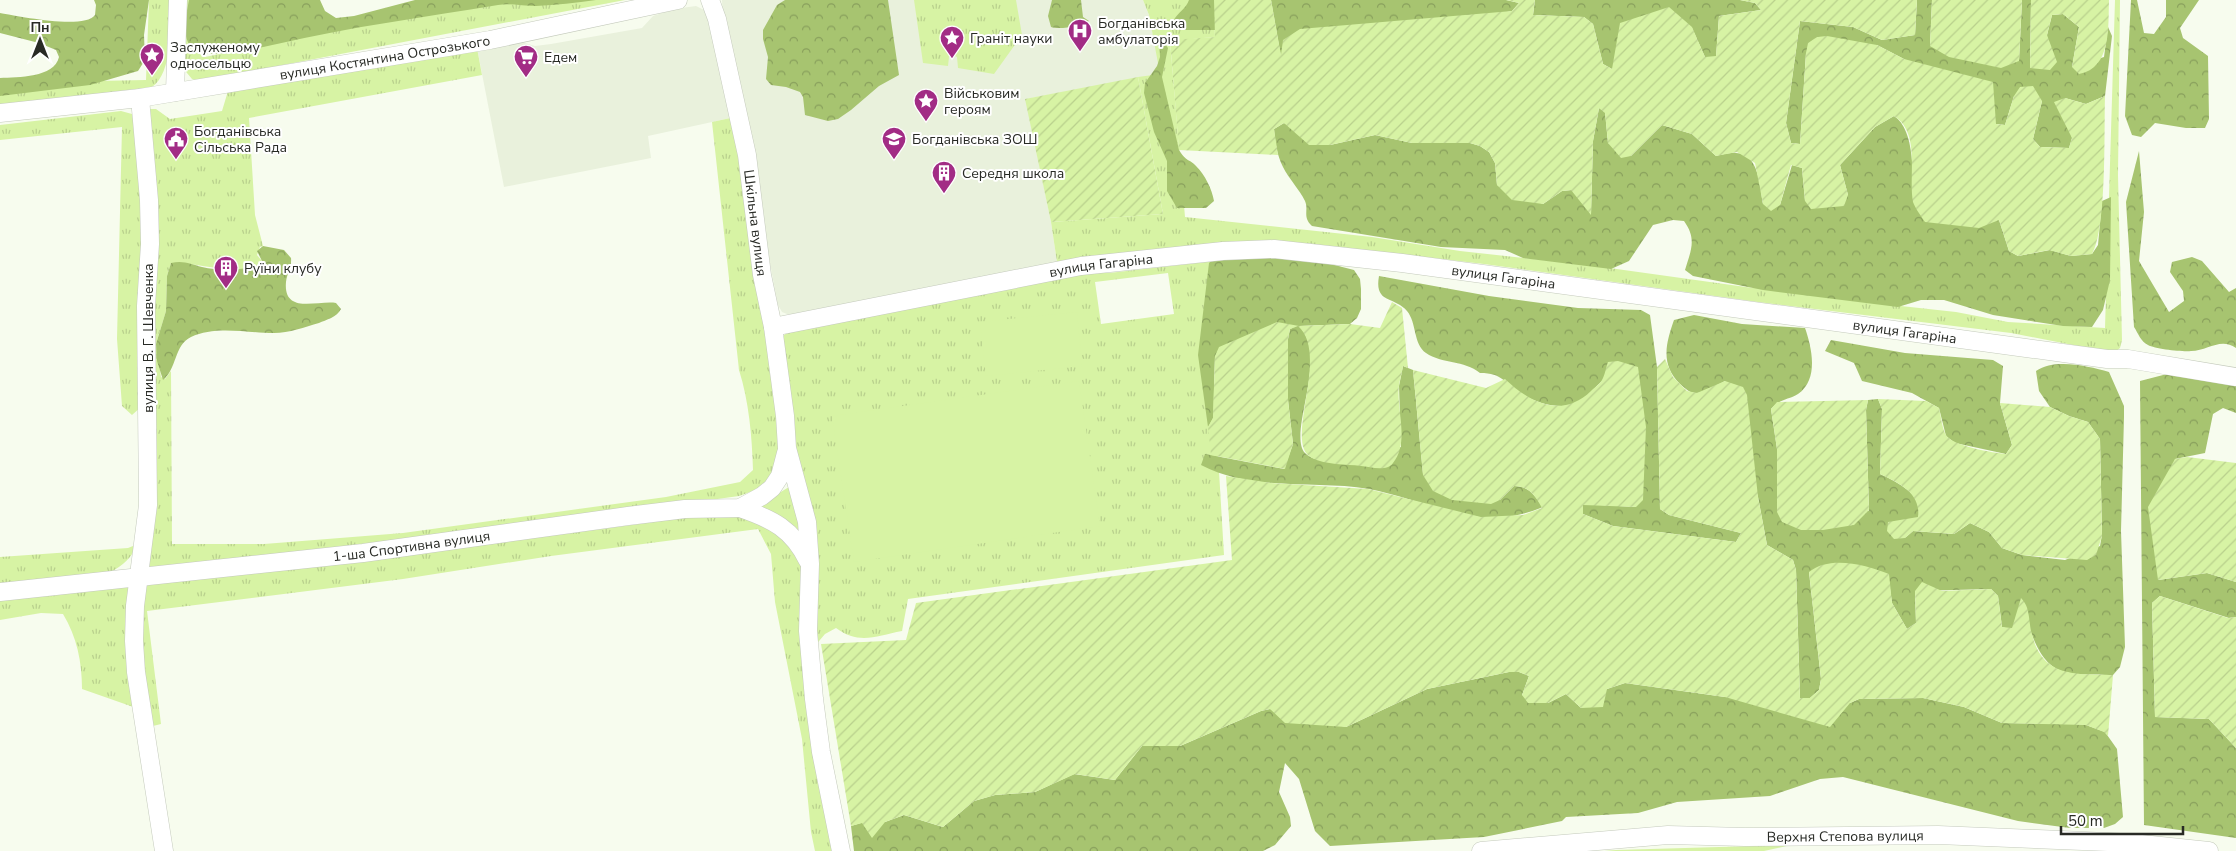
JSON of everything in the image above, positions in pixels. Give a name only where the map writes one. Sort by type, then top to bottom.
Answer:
[{"type":"street","points":[[175,92],[178,0]]},
{"type":"street","name":"вулиця Костянтина Острозького","points":[[0,113],[140,98],[490,40],[678,0]]},
{"type":"street","name":"Шкільна вулиця","points":[[710,0],[747,155],[762,275],[773,327],[785,416],[787,448]]},
{"type":"street","name":"вулиця В. Г. Шевченка","points":[[140,98],[149,200],[150,244],[146,306],[148,505],[134,606],[134,642],[136,672],[164,851]]},
{"type":"street","name":"вулиця Гагаріна","points":[[773,327],[1082,266],[1223,251],[1274,249],[1402,263],[2107,359],[2128,359],[2236,377]]},
{"type":"street","points":[[787,448],[807,522],[810,564],[808,631],[814,699],[841,851]]},
{"type":"street","name":"1-ша Спортивна вулиця","points":[[0,592],[364,553],[685,509],[740,508],[772,488],[780,476],[787,448]]},
{"type":"street","points":[[740,508],[763,516],[783,527],[799,545],[810,564]]},
{"type":"street","name":"Верхня Степова вулиця","points":[[1481,851],[1668,835],[1745,837],[1938,835],[2132,842],[2209,851]]},
{"type":"shaded area","name":"Богданівська ЗОШ","points":[[722,0],[1143,0],[1149,15],[1161,74],[1026,99],[1051,222],[1057,262],[794,315],[787,314],[782,312],[778,305],[723,19]]},
{"type":"shaded area","points":[[696,6],[706,11],[712,28],[735,117],[648,136],[651,158],[504,187],[477,48],[518,41],[535,46],[642,28],[653,16],[674,9]]},
{"type":"green space","points":[[94,0],[149,0],[144,35],[145,60],[138,71],[90,85],[0,96],[0,78],[43,73],[56,64],[59,57],[56,50],[39,43],[0,33],[0,13],[50,21],[78,21],[95,15],[96,5]]},
{"type":"green space","points":[[149,0],[172,0],[167,60],[159,80],[152,87],[0,106],[0,91],[95,81],[146,80]]},
{"type":"green space","points":[[185,0],[196,0],[192,50],[205,57],[391,18],[509,0],[625,0],[198,81],[192,79],[182,67]]},
{"type":"green space","points":[[189,0],[320,0],[325,11],[336,18],[354,16],[415,0],[596,0],[536,6],[498,5],[360,27],[249,50],[206,54],[198,52],[188,43],[185,29]]},
{"type":"green space","points":[[785,0],[888,0],[899,75],[879,86],[838,119],[828,121],[805,115],[803,97],[800,92],[786,87],[771,85],[766,79],[768,57],[763,39],[763,30],[777,5]]},
{"type":"green space","points":[[914,0],[1016,0],[1022,35],[994,74],[958,68],[957,57],[953,55],[949,57],[948,66],[923,63]]},
{"type":"green space","points":[[1052,0],[1081,0],[1083,17],[1089,21],[1070,27],[1051,27],[1048,16]]},
{"type":"green space","points":[[1143,0],[1214,0],[1215,37],[1170,41],[1185,217],[1372,237],[1460,251],[1588,265],[1753,288],[1785,288],[1855,301],[1956,312],[2008,322],[2105,328],[2115,0],[2120,0],[2118,175],[2122,340],[2120,348],[2114,353],[2011,333],[1758,302],[1484,264],[1305,243],[1252,243],[1057,262],[1051,222],[1163,214],[1138,77],[1160,74],[1149,15]]},
{"type":"green space","points":[[1189,0],[1215,0],[1222,30],[1179,30],[1173,21]]},
{"type":"green space","points":[[1214,0],[1271,0],[1281,55],[1283,40],[1300,29],[1512,11],[1519,3],[1506,0],[1535,0],[1533,15],[1584,17],[1593,24],[1603,64],[1612,69],[1620,23],[1669,7],[1692,27],[1705,57],[1716,56],[1719,16],[1761,10],[1755,3],[1740,0],[1917,0],[1915,35],[1882,40],[1853,27],[1800,21],[1786,123],[1791,143],[1800,144],[1806,53],[1808,43],[1817,37],[1827,36],[1877,45],[1904,59],[1993,82],[1996,124],[2005,125],[2014,96],[2020,87],[2033,86],[2042,101],[2033,139],[2040,147],[2069,148],[2072,138],[2054,102],[2065,98],[2086,104],[2105,96],[2102,202],[2097,241],[2092,254],[2071,256],[2049,250],[2018,256],[2009,251],[1999,220],[1979,228],[1925,222],[1913,202],[1911,143],[1902,123],[1894,116],[1875,127],[1840,165],[1848,195],[1844,206],[1811,209],[1805,201],[1802,168],[1791,165],[1780,205],[1771,211],[1763,204],[1755,163],[1737,152],[1716,156],[1692,134],[1662,125],[1631,156],[1621,158],[1608,143],[1605,113],[1599,108],[1593,141],[1591,215],[1571,190],[1562,191],[1543,204],[1512,200],[1497,185],[1495,163],[1489,152],[1480,146],[1470,143],[1412,143],[1375,135],[1330,145],[1309,145],[1284,123],[1274,129],[1278,155],[1179,150],[1170,40],[1215,37]]},
{"type":"green space","points":[[1271,0],[1506,0],[1519,3],[1512,11],[1281,57]]},
{"type":"green space","points":[[1535,0],[1740,0],[1755,3],[1761,10],[1719,16],[1716,57],[1705,57],[1692,28],[1612,69],[1603,64],[1593,24],[1584,17],[1533,15]]},
{"type":"green space","points":[[1917,0],[1932,0],[1930,46],[2019,61],[2022,0],[2031,0],[2030,68],[2047,35],[2052,15],[2063,14],[2079,27],[2072,67],[2104,57],[2108,27],[2112,36],[2105,96],[2086,104],[2065,98],[2072,138],[2069,148],[2040,147],[2033,139],[2042,101],[2014,96],[2005,125],[1996,124],[1904,59],[1877,45],[1806,53],[1800,144],[1791,143],[1786,123],[1800,21],[1853,27],[1882,40],[1915,35]]},
{"type":"green space","points":[[1932,0],[2022,0],[2019,61],[2001,68],[1949,57],[1930,46]]},
{"type":"green space","points":[[2031,0],[2109,0],[2106,44],[2103,55],[2097,64],[2090,70],[2079,74],[2072,67],[2079,27],[2063,14],[2052,15],[2047,35],[2057,62],[2050,70],[2030,68]]},
{"type":"green space","points":[[2131,0],[2137,0],[2144,33],[2154,34],[2166,17],[2166,0],[2199,0],[2180,28],[2183,38],[2208,56],[2209,119],[2205,128],[2186,128],[2155,123],[2141,137],[2132,135],[2125,116]]},
{"type":"green space","points":[[1159,36],[1168,48],[1162,77],[1179,150],[1184,157],[1194,164],[1210,187],[1214,201],[1206,208],[1177,208],[1167,191],[1167,161],[1154,132],[1144,93],[1145,83],[1157,66],[1160,57]]},
{"type":"green space","points":[[477,48],[482,75],[249,118],[255,215],[263,246],[260,247],[257,255],[262,261],[261,264],[250,268],[228,269],[171,263],[167,276],[166,311],[156,344],[161,377],[165,379],[171,371],[172,544],[264,544],[403,533],[666,497],[740,482],[753,470],[752,445],[748,407],[739,370],[712,122],[735,117],[740,135],[781,455],[774,471],[762,486],[739,496],[502,529],[149,570],[146,551],[146,109],[156,109],[170,119],[222,111],[228,91]]},
{"type":"green space","points":[[1138,77],[1163,214],[1051,222],[1025,99]]},
{"type":"green space","points":[[1599,108],[1605,112],[1608,143],[1631,156],[1662,125],[1692,134],[1716,156],[1731,153],[1744,154],[1750,159],[1757,172],[1763,204],[1780,205],[1792,165],[1802,168],[1805,201],[1848,195],[1840,165],[1875,127],[1894,116],[1906,132],[1909,143],[1913,169],[1914,203],[1999,220],[2009,251],[2018,256],[2050,250],[2071,256],[2092,254],[2098,245],[2102,201],[2111,197],[2110,280],[2103,310],[2092,327],[2063,326],[1993,315],[1944,300],[1921,300],[1898,307],[1763,290],[1693,276],[1685,270],[1692,239],[1684,221],[1673,220],[1653,225],[1629,261],[1611,269],[1523,258],[1505,250],[1441,247],[1312,226],[1306,217],[1305,201],[1281,162],[1274,129],[1284,123],[1330,145],[1375,135],[1412,143],[1470,143],[1480,146],[1489,152],[1495,163],[1497,185],[1543,204],[1562,191],[1572,190],[1591,214],[1593,141]]},
{"type":"green space","points":[[121,111],[132,114],[143,183],[141,407],[132,415],[122,406],[117,339],[122,127],[0,140],[0,125]]},
{"type":"green space","points":[[2139,151],[2144,212],[2139,261],[2169,312],[2184,301],[2183,291],[2170,272],[2172,262],[2192,257],[2202,261],[2229,292],[2236,288],[2236,348],[2230,345],[2219,344],[2191,351],[2157,348],[2143,342],[2134,327],[2126,202]]},
{"type":"green space","points":[[263,246],[284,250],[291,258],[286,282],[290,299],[303,304],[336,303],[341,309],[339,312],[319,323],[285,332],[221,330],[200,333],[185,341],[181,346],[171,370],[163,380],[157,361],[156,344],[166,311],[167,276],[171,263],[183,262],[216,269],[232,270],[247,268],[261,264],[262,261],[257,251]]},
{"type":"green space","points":[[1227,253],[1315,260],[1354,270],[1360,279],[1361,309],[1357,318],[1350,324],[1299,326],[1307,339],[1310,356],[1310,374],[1301,429],[1301,443],[1307,455],[1323,461],[1401,447],[1399,386],[1403,366],[1413,370],[1423,474],[1500,500],[1514,486],[1519,486],[1531,492],[1543,507],[1512,516],[1479,517],[1451,512],[1369,489],[1348,486],[1283,484],[1241,479],[1201,465],[1205,454],[1284,469],[1293,444],[1288,400],[1288,339],[1290,329],[1297,326],[1215,356],[1213,418],[1208,427],[1198,355],[1209,263],[1216,256]]},
{"type":"green space","points":[[1214,261],[1212,354],[1224,555],[908,599],[902,631],[876,637],[860,638],[844,633],[836,628],[825,634],[814,647],[780,350],[784,335],[796,328],[1083,272],[1109,273]],"holes":[[[1168,273],[1174,314],[1101,324],[1095,282]]]},
{"type":"green space","points":[[1379,276],[1489,296],[1578,308],[1641,310],[1650,315],[1657,367],[1660,509],[1669,515],[1741,533],[1736,542],[1613,526],[1583,514],[1583,504],[1636,507],[1602,381],[1579,402],[1565,406],[1549,405],[1526,397],[1499,377],[1488,373],[1480,373],[1467,366],[1432,356],[1426,353],[1419,344],[1407,311],[1402,306],[1386,298],[1379,291]]},
{"type":"green space","points":[[1392,302],[1402,308],[1408,368],[1403,366],[1399,385],[1401,445],[1398,455],[1390,466],[1378,468],[1329,463],[1312,458],[1304,449],[1302,436],[1303,418],[1310,357],[1307,339],[1298,326],[1290,329],[1288,339],[1288,400],[1293,444],[1285,469],[1211,455],[1208,427],[1213,418],[1215,356],[1219,347],[1277,322],[1299,326],[1350,324],[1380,328]]},
{"type":"green space","points":[[1077,312],[1082,366],[986,376],[980,322]]},
{"type":"green space","points":[[1694,315],[1742,324],[1805,328],[1810,345],[1811,372],[1805,388],[1798,394],[1780,401],[1771,409],[1777,449],[1869,511],[1866,410],[1868,400],[1878,399],[1882,409],[1880,474],[1908,490],[1914,496],[1920,510],[1917,521],[1905,538],[1913,531],[1954,534],[1970,523],[1989,532],[2002,548],[2022,555],[2065,560],[2100,546],[2102,535],[2100,439],[2088,422],[2050,407],[2039,391],[2036,371],[2052,365],[2072,364],[2109,372],[2124,406],[2121,531],[2125,647],[2120,667],[2113,675],[2085,675],[2063,672],[2054,667],[2039,650],[2032,635],[2002,627],[1998,596],[1991,589],[1915,591],[1916,623],[1907,629],[1892,603],[1888,574],[1809,572],[1821,679],[1819,690],[1810,698],[1800,698],[1796,570],[1793,560],[1767,545],[1758,497],[1725,381],[1703,392],[1691,392],[1680,384],[1667,361],[1667,345],[1674,320]]},
{"type":"green space","points":[[1831,340],[1905,353],[1993,360],[2003,366],[2000,403],[2012,445],[2006,454],[1955,443],[1946,436],[1939,408],[1912,393],[1862,381],[1854,363],[1825,351]]},
{"type":"green space","points":[[1665,359],[1673,377],[1687,391],[1697,393],[1725,381],[1743,387],[1747,395],[1758,497],[1767,545],[1793,560],[1796,570],[1800,698],[1810,698],[1819,690],[1821,679],[1809,572],[1827,564],[1848,563],[1889,574],[1892,603],[1907,629],[1916,623],[1915,591],[1922,582],[1942,591],[1991,589],[1998,596],[2002,627],[2012,628],[2021,598],[2028,610],[2037,648],[2044,659],[2063,671],[2113,675],[2108,736],[2104,732],[2086,725],[2002,723],[1964,707],[1923,698],[1859,699],[1850,703],[1830,727],[1725,697],[1625,683],[1607,689],[1603,707],[1581,708],[1566,694],[1548,703],[1528,703],[1522,695],[1529,676],[1519,672],[1509,672],[1427,689],[1346,727],[1285,723],[1270,709],[1261,711],[1180,746],[1142,746],[1115,780],[1075,774],[1035,792],[995,795],[974,801],[943,827],[904,815],[885,822],[872,838],[862,823],[851,826],[821,644],[906,640],[916,603],[1232,560],[1226,476],[1271,483],[1368,489],[1481,517],[1523,515],[1542,508],[1531,492],[1519,486],[1514,486],[1500,500],[1491,504],[1452,500],[1433,491],[1423,475],[1413,370],[1486,388],[1505,379],[1515,388],[1536,401],[1558,406],[1580,400],[1591,391],[1602,380],[1608,362],[1618,361],[1638,367],[1646,427],[1643,500],[1636,507],[1583,505],[1583,514],[1613,526],[1736,542],[1741,533],[1669,515],[1660,509],[1657,367]]},
{"type":"green space","points":[[2167,374],[2236,385],[2236,413],[2223,408],[2213,414],[2205,453],[2175,459],[2158,580],[2207,573],[2236,582],[2236,617],[2229,618],[2160,596],[2152,603],[2155,717],[2209,719],[2236,748],[2236,838],[2144,825],[2140,381]]},
{"type":"green space","points":[[1079,381],[1100,526],[854,562],[832,416]]},
{"type":"green space","points":[[1878,399],[1926,401],[1939,408],[1946,435],[1950,439],[1964,446],[2006,454],[2012,445],[2000,403],[2050,407],[2088,422],[2100,439],[2102,536],[2096,555],[2087,560],[2022,555],[2002,548],[1989,532],[1970,523],[1954,534],[1913,531],[1905,538],[1894,539],[1887,531],[1888,522],[1918,517],[1918,509],[1916,501],[1907,490],[1880,474],[1882,409]]},
{"type":"green space","points":[[1868,400],[1866,410],[1869,510],[1854,525],[1823,530],[1801,530],[1782,522],[1777,512],[1777,449],[1771,409],[1777,402]]},
{"type":"green space","points":[[2187,457],[2236,463],[2236,582],[2207,573],[2158,580],[2148,507],[2175,459]]},
{"type":"green space","points":[[789,487],[803,536],[756,507]]},
{"type":"green space","points":[[741,517],[760,519],[801,553],[836,851],[815,851],[811,832],[802,739],[775,602],[771,554],[758,529],[551,556],[403,579],[147,611],[161,724],[149,727],[139,660],[144,588],[153,582],[408,555],[683,518]]},
{"type":"green space","points":[[138,544],[126,561],[109,573],[0,587],[0,557],[128,548]]},
{"type":"green space","points":[[132,583],[139,709],[82,689],[78,650],[63,614],[41,613],[0,620],[0,598]]},
{"type":"green space","points":[[2160,596],[2228,618],[2236,617],[2236,748],[2209,719],[2155,717],[2152,603]]},
{"type":"green space","points":[[1509,672],[1519,672],[1529,676],[1522,695],[1548,703],[1566,694],[1581,708],[1607,689],[1625,683],[1725,697],[1850,703],[1859,699],[1923,698],[1964,707],[2002,723],[2086,725],[2105,732],[2117,749],[2123,817],[2115,824],[2104,828],[2070,828],[2018,821],[1843,777],[1820,779],[1770,796],[1677,802],[1638,813],[1566,817],[1562,821],[1484,837],[1330,846],[1315,831],[1299,779],[1285,763],[1279,792],[1290,817],[1291,826],[1275,845],[1263,851],[854,851],[851,826],[861,823],[885,822],[904,815],[943,827],[974,801],[995,795],[1035,792],[1074,774],[1115,780],[1142,746],[1180,746],[1261,711],[1270,709],[1346,727],[1427,689]]},
{"type":"green space","points":[[1791,845],[1764,851],[1604,851],[1616,850]]},
{"type":"place","name":"Богданівська амбулаторія","points":[[1080,52]]},
{"type":"place","name":"Граніт науки","points":[[952,59]]},
{"type":"place","name":"Заслуженому односельцю","points":[[152,76]]},
{"type":"place","name":"Едем","points":[[526,78]]},
{"type":"place","name":"Військовим героям","points":[[926,122]]},
{"type":"place","name":"Богданівська Сільська Рада","points":[[176,160]]},
{"type":"place","name":"Богданівська ЗОШ","points":[[894,160]]},
{"type":"place","name":"Середня школа","points":[[944,194]]},
{"type":"place","name":"Руїни клубу","points":[[226,289]]}]
